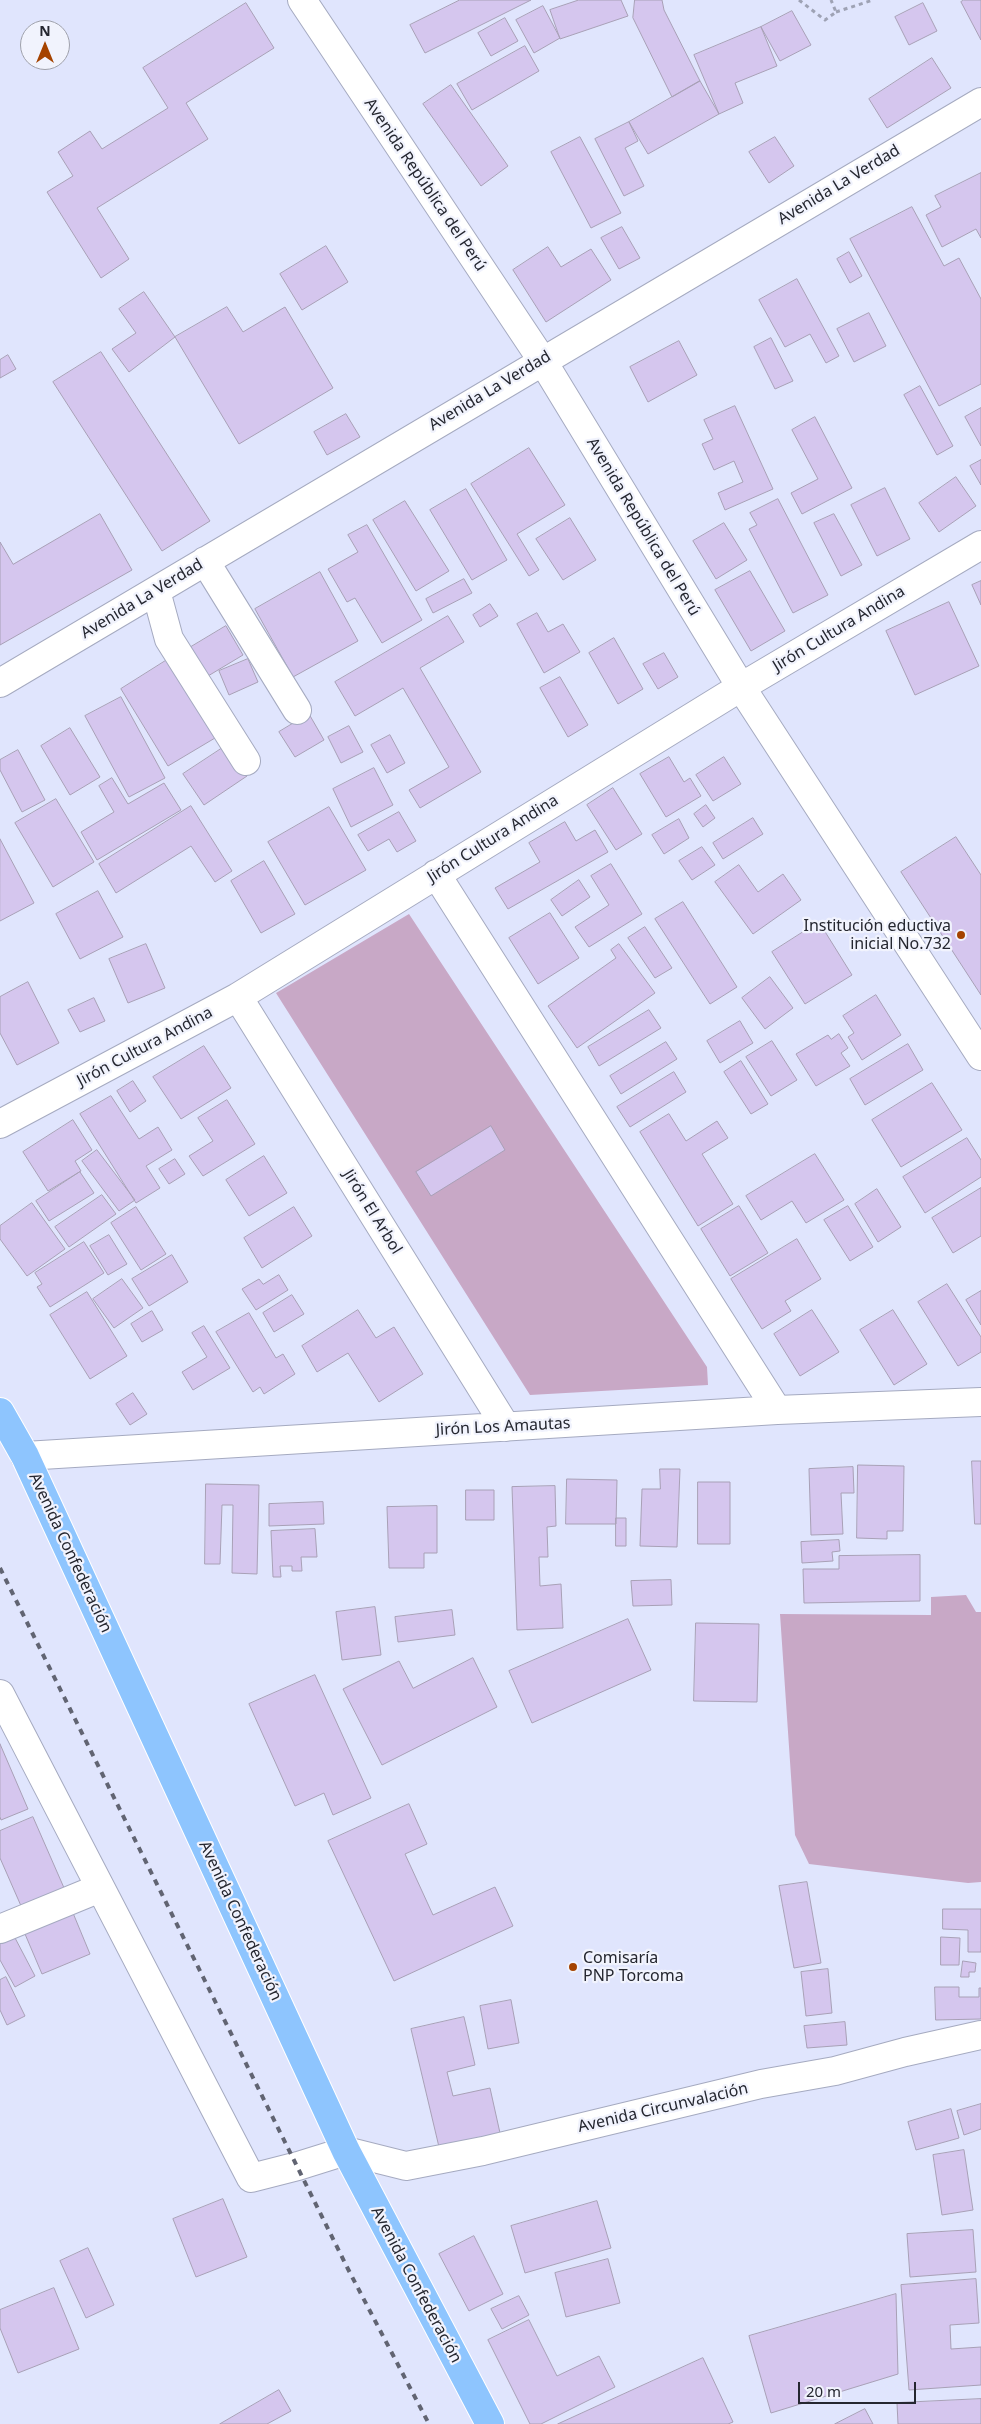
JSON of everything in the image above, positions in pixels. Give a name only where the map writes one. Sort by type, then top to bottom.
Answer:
[{"type":"highway","name":"Avenida Confederación","points":[[0,1412],[25,1456],[346,2151],[490,2424]]},
{"type":"street","name":"Avenida República del Perú","points":[[302,0],[542,360],[741,687],[981,1056]]},
{"type":"street","name":"Avenida La Verdad","points":[[0,683],[542,360],[981,102]]},
{"type":"street","name":"Jirón Cultura Andina","points":[[0,1124],[238,997],[741,687],[981,545]]},
{"type":"street","points":[[204,562],[297,710]]},
{"type":"street","points":[[156,590],[168,639],[246,761]]},
{"type":"street","points":[[436,874],[777,1410]]},
{"type":"street","name":"Jirón El Arbol","points":[[238,997],[506,1427]]},
{"type":"street","name":"Jirón Los Amautas","points":[[25,1456],[777,1410],[981,1402]]},
{"type":"street","points":[[2,1700],[250,2178],[346,2151]]},
{"type":"street","points":[[0,1929],[100,1888]]},
{"type":"street","name":"Avenida Circunvalación","points":[[346,2151],[406,2166],[483,2151],[761,2084],[835,2071],[904,2052],[981,2035]]},
{"type":"path","points":[[799,0],[825,20],[836,12],[873,0]]},
{"type":"path","points":[[831,0],[836,12]]},
{"type":"shaded area","points":[[409,914],[707,1367],[708,1385],[530,1395],[276,993]]},
{"type":"shaded area","points":[[966,1595],[976,1612],[981,1612],[981,1882],[968,1883],[809,1864],[795,1835],[780,1614],[931,1615],[931,1597]]},
{"type":"building","points":[[460,0],[531,0],[425,53],[410,25]]},
{"type":"building","points":[[579,0],[621,0],[628,16],[560,39],[550,10]]},
{"type":"building","points":[[635,0],[662,0],[664,10],[700,81],[672,97],[633,18]]},
{"type":"building","points":[[964,0],[981,0],[981,40],[961,2]]},
{"type":"building","points":[[246,3],[274,48],[186,103],[208,139],[97,208],[129,259],[101,278],[47,192],[73,176],[58,152],[90,131],[102,149],[168,108],[143,68]]},
{"type":"building","points":[[923,3],[937,31],[909,45],[895,17]]},
{"type":"building","points":[[543,6],[560,38],[534,53],[516,20]]},
{"type":"building","points":[[792,11],[811,45],[780,61],[761,27]]},
{"type":"building","points":[[505,18],[518,41],[491,56],[478,33]]},
{"type":"building","points":[[761,27],[777,66],[735,83],[743,103],[719,114],[694,55]]},
{"type":"building","points":[[525,46],[539,71],[472,110],[457,84]]},
{"type":"building","points":[[932,58],[951,88],[887,128],[869,99]]},
{"type":"building","points":[[700,81],[719,114],[648,154],[629,122]]},
{"type":"building","points":[[451,85],[508,166],[481,186],[423,104]]},
{"type":"building","points":[[629,122],[638,141],[625,148],[644,186],[624,196],[595,139]]},
{"type":"building","points":[[580,137],[621,213],[591,228],[551,152]]},
{"type":"building","points":[[775,137],[794,166],[769,183],[749,152]]},
{"type":"building","points":[[981,173],[981,238],[976,229],[942,247],[926,215],[941,207],[935,196]]},
{"type":"building","points":[[912,207],[944,266],[959,258],[981,299],[981,384],[939,406],[850,239]]},
{"type":"building","points":[[622,227],[640,258],[619,269],[601,238]]},
{"type":"building","points":[[326,246],[348,282],[302,310],[280,274]]},
{"type":"building","points":[[548,247],[561,267],[591,249],[611,280],[546,322],[513,270]]},
{"type":"building","points":[[849,252],[862,276],[850,283],[837,259]]},
{"type":"building","points":[[797,279],[839,356],[826,363],[810,334],[785,347],[759,300]]},
{"type":"building","points":[[144,292],[175,337],[129,372],[112,349],[136,333],[119,309]]},
{"type":"building","points":[[227,307],[243,332],[285,307],[333,388],[239,444],[175,337]]},
{"type":"building","points":[[869,313],[886,346],[854,362],[837,329]]},
{"type":"building","points":[[771,338],[793,381],[775,389],[754,347]]},
{"type":"building","points":[[679,341],[697,375],[648,402],[630,367]]},
{"type":"building","points":[[101,352],[210,521],[162,551],[53,382]]},
{"type":"building","points":[[8,355],[16,369],[0,378],[0,360]]},
{"type":"building","points":[[920,386],[953,446],[937,455],[904,395]]},
{"type":"building","points":[[735,406],[773,489],[725,510],[718,493],[743,482],[734,461],[714,470],[702,444],[713,439],[704,420]]},
{"type":"building","points":[[981,408],[981,446],[965,417]]},
{"type":"building","points":[[346,414],[360,437],[327,455],[314,432]]},
{"type":"building","points":[[815,417],[852,488],[802,514],[791,493],[818,479],[792,430]]},
{"type":"building","points":[[529,448],[565,505],[517,534],[539,570],[529,576],[471,484]]},
{"type":"building","points":[[981,460],[981,485],[970,466]]},
{"type":"building","points":[[956,477],[976,506],[939,532],[919,503]]},
{"type":"building","points":[[885,488],[910,539],[877,556],[851,505]]},
{"type":"building","points":[[466,489],[507,560],[472,580],[430,510]]},
{"type":"building","points":[[778,499],[828,595],[793,613],[749,529],[757,525],[750,513]]},
{"type":"building","points":[[405,501],[449,571],[416,591],[373,520]]},
{"type":"building","points":[[100,514],[132,570],[0,645],[0,542],[13,564]]},
{"type":"building","points":[[834,514],[862,565],[841,576],[814,523]]},
{"type":"building","points":[[570,518],[596,560],[563,580],[536,539]]},
{"type":"building","points":[[724,523],[747,560],[716,579],[693,541]]},
{"type":"building","points":[[367,525],[422,620],[382,643],[355,598],[347,602],[328,569],[358,552],[348,535]]},
{"type":"building","points":[[750,571],[785,631],[751,651],[715,590]]},
{"type":"building","points":[[320,572],[358,641],[293,677],[255,609]]},
{"type":"building","points":[[464,579],[472,593],[433,613],[426,599]]},
{"type":"building","points":[[981,581],[981,605],[972,585]]},
{"type":"building","points":[[949,602],[979,666],[915,695],[886,631]]},
{"type":"building","points":[[490,604],[498,616],[480,627],[473,615]]},
{"type":"building","points":[[537,613],[548,632],[563,624],[580,652],[544,673],[517,624]]},
{"type":"building","points":[[448,616],[464,642],[420,668],[481,772],[420,808],[409,790],[449,767],[403,688],[355,716],[335,682]]},
{"type":"building","points":[[226,626],[243,655],[203,679],[186,650]]},
{"type":"building","points":[[614,638],[643,689],[618,704],[589,653]]},
{"type":"building","points":[[664,653],[678,677],[658,689],[643,664]]},
{"type":"building","points":[[248,659],[258,682],[229,695],[219,671]]},
{"type":"building","points":[[167,660],[215,738],[168,766],[121,689]]},
{"type":"building","points":[[560,677],[588,725],[568,737],[540,688]]},
{"type":"building","points":[[121,697],[165,778],[129,797],[85,716]]},
{"type":"building","points":[[309,714],[324,740],[295,757],[279,732]]},
{"type":"building","points":[[349,726],[363,752],[341,763],[328,737]]},
{"type":"building","points":[[70,728],[100,777],[70,795],[41,746]]},
{"type":"building","points":[[390,735],[405,763],[387,773],[371,745]]},
{"type":"building","points":[[227,745],[247,776],[204,805],[183,774]]},
{"type":"building","points":[[18,750],[45,800],[22,812],[0,770],[0,760]]},
{"type":"building","points":[[669,757],[684,782],[690,778],[701,796],[666,817],[640,774]]},
{"type":"building","points":[[724,757],[741,784],[713,801],[696,775]]},
{"type":"building","points":[[374,768],[393,805],[351,827],[333,789]]},
{"type":"building","points":[[112,778],[128,804],[164,783],[181,810],[97,860],[81,832],[114,812],[99,786]]},
{"type":"building","points":[[613,788],[642,834],[616,850],[587,805]]},
{"type":"building","points":[[56,799],[94,862],[53,887],[15,823]]},
{"type":"building","points":[[706,805],[715,818],[703,827],[694,814]]},
{"type":"building","points":[[191,806],[232,871],[215,882],[191,846],[116,893],[99,864]]},
{"type":"building","points":[[329,807],[366,870],[305,905],[268,842]]},
{"type":"building","points":[[399,812],[416,841],[397,852],[389,839],[368,851],[358,835]]},
{"type":"building","points":[[753,818],[763,834],[723,859],[713,843]]},
{"type":"building","points":[[679,819],[689,838],[664,854],[652,835]]},
{"type":"building","points":[[565,822],[576,841],[595,830],[608,852],[508,909],[495,888],[540,862],[529,843]]},
{"type":"building","name":"Institución eductiva inicial No.732","points":[[956,837],[981,875],[981,995],[901,872]]},
{"type":"building","points":[[0,839],[34,903],[0,921]]},
{"type":"building","points":[[702,847],[715,865],[692,880],[679,861]]},
{"type":"building","points":[[264,861],[295,914],[261,933],[231,881]]},
{"type":"building","points":[[611,864],[642,914],[589,947],[575,927],[609,905],[591,876]]},
{"type":"building","points":[[739,865],[758,892],[783,874],[801,900],[753,934],[715,882]]},
{"type":"building","points":[[579,880],[590,897],[562,916],[551,900]]},
{"type":"building","points":[[98,891],[123,937],[80,959],[56,914]]},
{"type":"building","points":[[683,902],[737,987],[710,1004],[655,919]]},
{"type":"building","points":[[550,913],[579,958],[538,984],[509,938]]},
{"type":"building","points":[[819,922],[852,975],[805,1004],[772,952]]},
{"type":"building","points":[[645,927],[672,968],[655,978],[628,938]]},
{"type":"building","points":[[146,944],[165,988],[128,1003],[109,959]]},
{"type":"building","points":[[619,944],[655,993],[577,1048],[548,1006],[616,958],[611,950]]},
{"type":"building","points":[[770,977],[793,1008],[765,1029],[742,998]]},
{"type":"building","points":[[28,982],[59,1043],[17,1065],[0,1033],[0,997]]},
{"type":"building","points":[[876,995],[901,1035],[862,1060],[848,1037],[854,1033],[843,1016]]},
{"type":"building","points":[[94,998],[105,1021],[80,1032],[68,1010]]},
{"type":"building","points":[[649,1010],[661,1028],[599,1066],[588,1047]]},
{"type":"building","points":[[740,1021],[753,1043],[720,1063],[707,1041]]},
{"type":"building","points":[[839,1034],[848,1048],[841,1053],[850,1066],[816,1086],[796,1054],[828,1035],[831,1039]]},
{"type":"building","points":[[772,1041],[797,1080],[771,1096],[746,1057]]},
{"type":"building","points":[[666,1042],[677,1059],[621,1094],[610,1076]]},
{"type":"building","points":[[908,1044],[923,1070],[865,1105],[850,1079]]},
{"type":"building","points":[[204,1046],[231,1088],[181,1119],[153,1077]]},
{"type":"building","points":[[741,1061],[768,1104],[751,1114],[724,1072]]},
{"type":"building","points":[[674,1072],[686,1092],[630,1127],[617,1107]]},
{"type":"building","points":[[133,1081],[146,1101],[130,1112],[117,1091]]},
{"type":"building","points":[[932,1083],[962,1130],[901,1167],[872,1120]]},
{"type":"building","points":[[111,1096],[139,1139],[158,1127],[172,1150],[146,1166],[160,1188],[136,1203],[80,1114]]},
{"type":"building","points":[[227,1100],[255,1144],[203,1176],[189,1156],[213,1141],[198,1118]]},
{"type":"building","points":[[669,1114],[686,1141],[717,1121],[728,1138],[702,1154],[733,1204],[698,1226],[640,1132]]},
{"type":"building","points":[[73,1120],[92,1150],[75,1161],[81,1171],[48,1191],[23,1152]]},
{"type":"building","points":[[491,1126],[505,1150],[431,1196],[416,1172]]},
{"type":"building","points":[[967,1138],[981,1160],[981,1177],[925,1213],[903,1177]]},
{"type":"building","points":[[97,1150],[135,1200],[119,1211],[82,1161]]},
{"type":"building","points":[[815,1154],[844,1200],[806,1223],[792,1201],[761,1220],[746,1196]]},
{"type":"building","points":[[264,1156],[287,1193],[249,1216],[226,1180]]},
{"type":"building","points":[[175,1159],[185,1174],[169,1184],[159,1169]]},
{"type":"building","points":[[80,1172],[94,1193],[49,1221],[36,1201]]},
{"type":"building","points":[[981,1188],[981,1236],[953,1253],[932,1218]]},
{"type":"building","points":[[877,1189],[901,1227],[878,1242],[855,1204]]},
{"type":"building","points":[[102,1195],[116,1214],[69,1247],[55,1227]]},
{"type":"building","points":[[32,1203],[65,1249],[27,1276],[0,1239],[0,1226]]},
{"type":"building","points":[[739,1206],[768,1253],[730,1276],[701,1229]]},
{"type":"building","points":[[848,1206],[873,1247],[850,1261],[824,1220]]},
{"type":"building","points":[[136,1207],[166,1254],[141,1270],[111,1223]]},
{"type":"building","points":[[294,1207],[312,1236],[262,1268],[244,1238]]},
{"type":"building","points":[[109,1235],[127,1264],[108,1275],[90,1246]]},
{"type":"building","points":[[797,1239],[821,1279],[785,1301],[791,1311],[762,1329],[731,1279]]},
{"type":"building","points":[[84,1242],[104,1273],[50,1307],[37,1287],[42,1284],[35,1273]]},
{"type":"building","points":[[172,1255],[188,1282],[149,1306],[132,1279]]},
{"type":"building","points":[[279,1275],[288,1290],[256,1310],[242,1289],[259,1279],[263,1284]]},
{"type":"building","points":[[122,1279],[143,1308],[114,1328],[93,1299]]},
{"type":"building","points":[[947,1284],[981,1337],[981,1352],[958,1366],[918,1302]]},
{"type":"building","points":[[981,1291],[981,1325],[966,1300]]},
{"type":"building","points":[[87,1292],[127,1356],[90,1379],[50,1315]]},
{"type":"building","points":[[292,1295],[304,1314],[274,1332],[263,1313]]},
{"type":"building","points":[[358,1310],[376,1338],[394,1327],[423,1374],[379,1402],[348,1353],[317,1372],[302,1346]]},
{"type":"building","points":[[812,1310],[839,1352],[800,1376],[774,1334]]},
{"type":"building","points":[[893,1310],[927,1364],[894,1385],[860,1330]]},
{"type":"building","points":[[152,1311],[163,1330],[142,1342],[131,1324]]},
{"type":"building","points":[[249,1313],[276,1358],[283,1354],[295,1374],[264,1394],[260,1387],[253,1392],[216,1332]]},
{"type":"building","points":[[204,1326],[230,1368],[193,1390],[182,1372],[207,1357],[192,1333]]},
{"type":"building","points":[[133,1393],[147,1414],[130,1425],[116,1404]]},
{"type":"building","points":[[972,1461],[981,1461],[981,1524],[975,1524]]},
{"type":"building","points":[[858,1465],[904,1466],[903,1531],[887,1531],[887,1539],[857,1538]]},
{"type":"building","points":[[853,1467],[854,1493],[841,1493],[843,1534],[811,1535],[809,1469]]},
{"type":"building","points":[[660,1469],[680,1469],[677,1547],[640,1546],[642,1489],[660,1489]]},
{"type":"building","points":[[567,1479],[617,1480],[616,1524],[566,1524]]},
{"type":"building","points":[[698,1482],[730,1482],[730,1544],[698,1544]]},
{"type":"building","points":[[206,1484],[259,1485],[257,1574],[232,1573],[233,1505],[222,1505],[220,1564],[205,1564]]},
{"type":"building","points":[[555,1486],[556,1526],[547,1527],[548,1557],[539,1557],[540,1586],[561,1584],[563,1628],[517,1630],[512,1487]]},
{"type":"building","points":[[466,1490],[494,1490],[494,1520],[466,1520]]},
{"type":"building","points":[[323,1502],[324,1524],[269,1526],[269,1504]]},
{"type":"building","points":[[437,1506],[437,1553],[424,1553],[424,1568],[389,1568],[387,1507]]},
{"type":"building","points":[[616,1518],[626,1518],[626,1546],[616,1546]]},
{"type":"building","points":[[315,1529],[317,1557],[301,1557],[302,1571],[292,1571],[292,1566],[280,1566],[281,1577],[273,1577],[271,1531]]},
{"type":"building","points":[[839,1540],[840,1551],[832,1552],[833,1561],[802,1563],[801,1542]]},
{"type":"building","points":[[920,1555],[920,1601],[804,1603],[803,1569],[839,1569],[839,1556]]},
{"type":"building","points":[[671,1580],[672,1605],[633,1606],[631,1581]]},
{"type":"building","points":[[375,1607],[381,1655],[342,1660],[336,1612]]},
{"type":"building","points":[[452,1610],[455,1635],[398,1642],[395,1617]]},
{"type":"building","points":[[628,1619],[651,1670],[532,1723],[509,1671]]},
{"type":"building","points":[[696,1623],[759,1624],[757,1702],[694,1701]]},
{"type":"building","points":[[473,1658],[497,1707],[382,1765],[343,1689],[399,1661],[413,1688]]},
{"type":"building","points":[[315,1675],[371,1798],[333,1815],[324,1793],[295,1806],[249,1704]]},
{"type":"building","points":[[0,1744],[28,1809],[1,1820],[0,1817]]},
{"type":"building","points":[[409,1804],[427,1844],[405,1854],[433,1915],[495,1887],[513,1926],[394,1981],[328,1841]]},
{"type":"building","points":[[33,1817],[68,1897],[25,1915],[0,1858],[0,1831]]},
{"type":"building","points":[[807,1882],[821,1963],[794,1968],[779,1886]]},
{"type":"building","points":[[943,1909],[981,1909],[981,1952],[968,1952],[968,1930],[943,1929]]},
{"type":"building","points":[[73,1913],[90,1954],[42,1974],[25,1934]]},
{"type":"building","points":[[14,1936],[35,1976],[15,1987],[0,1960],[0,1944]]},
{"type":"building","points":[[941,1937],[960,1938],[959,1965],[941,1965]]},
{"type":"building","points":[[963,1961],[976,1963],[975,1972],[969,1972],[969,1977],[961,1977]]},
{"type":"building","points":[[828,1969],[832,2013],[806,2016],[801,1972]]},
{"type":"building","points":[[6,1977],[25,2016],[7,2025],[0,2010],[0,1980]]},
{"type":"building","points":[[935,1987],[959,1987],[959,1997],[979,1997],[979,1988],[981,1988],[981,2019],[936,2020]]},
{"type":"building","points":[[511,2000],[519,2043],[488,2049],[480,2006]]},
{"type":"building","points":[[464,2017],[475,2065],[447,2072],[453,2096],[490,2088],[500,2133],[439,2147],[411,2029]]},
{"type":"building","points":[[845,2022],[847,2045],[807,2048],[804,2026]]},
{"type":"building","points":[[981,2104],[981,2129],[964,2135],[957,2111]]},
{"type":"building","points":[[951,2109],[959,2138],[916,2150],[908,2122]]},
{"type":"building","points":[[964,2150],[973,2210],[942,2215],[933,2155]]},
{"type":"building","points":[[223,2199],[247,2257],[196,2277],[173,2219]]},
{"type":"building","points":[[597,2201],[611,2248],[525,2273],[511,2226]]},
{"type":"building","points":[[973,2230],[976,2272],[910,2277],[907,2234]]},
{"type":"building","points":[[474,2236],[503,2294],[469,2311],[439,2254]]},
{"type":"building","points":[[88,2248],[114,2305],[86,2318],[60,2261]]},
{"type":"building","points":[[608,2259],[620,2303],[566,2317],[555,2273]]},
{"type":"building","points":[[976,2279],[979,2323],[950,2325],[951,2349],[981,2347],[981,2385],[909,2390],[901,2285]]},
{"type":"building","points":[[54,2288],[79,2349],[18,2373],[0,2328],[0,2310]]},
{"type":"building","points":[[896,2294],[898,2374],[771,2413],[749,2336]]},
{"type":"building","points":[[519,2296],[529,2315],[502,2329],[491,2309]]},
{"type":"building","points":[[529,2320],[557,2376],[599,2356],[615,2387],[541,2424],[530,2424],[488,2340]]},
{"type":"building","points":[[703,2358],[733,2422],[728,2424],[558,2424]]},
{"type":"building","points":[[279,2390],[291,2411],[267,2424],[220,2424]]},
{"type":"building","points":[[981,2399],[981,2424],[898,2424],[897,2403]]},
{"type":"building","points":[[865,2409],[873,2424],[835,2424]]},
{"type":"railway","points":[[0,1568],[348,2269],[429,2424]]},
{"type":"place","name":"Institución eductiva inicial No.732","points":[[961,935]]},
{"type":"place","name":"Comisaría PNP Torcoma","points":[[573,1967]]}]
